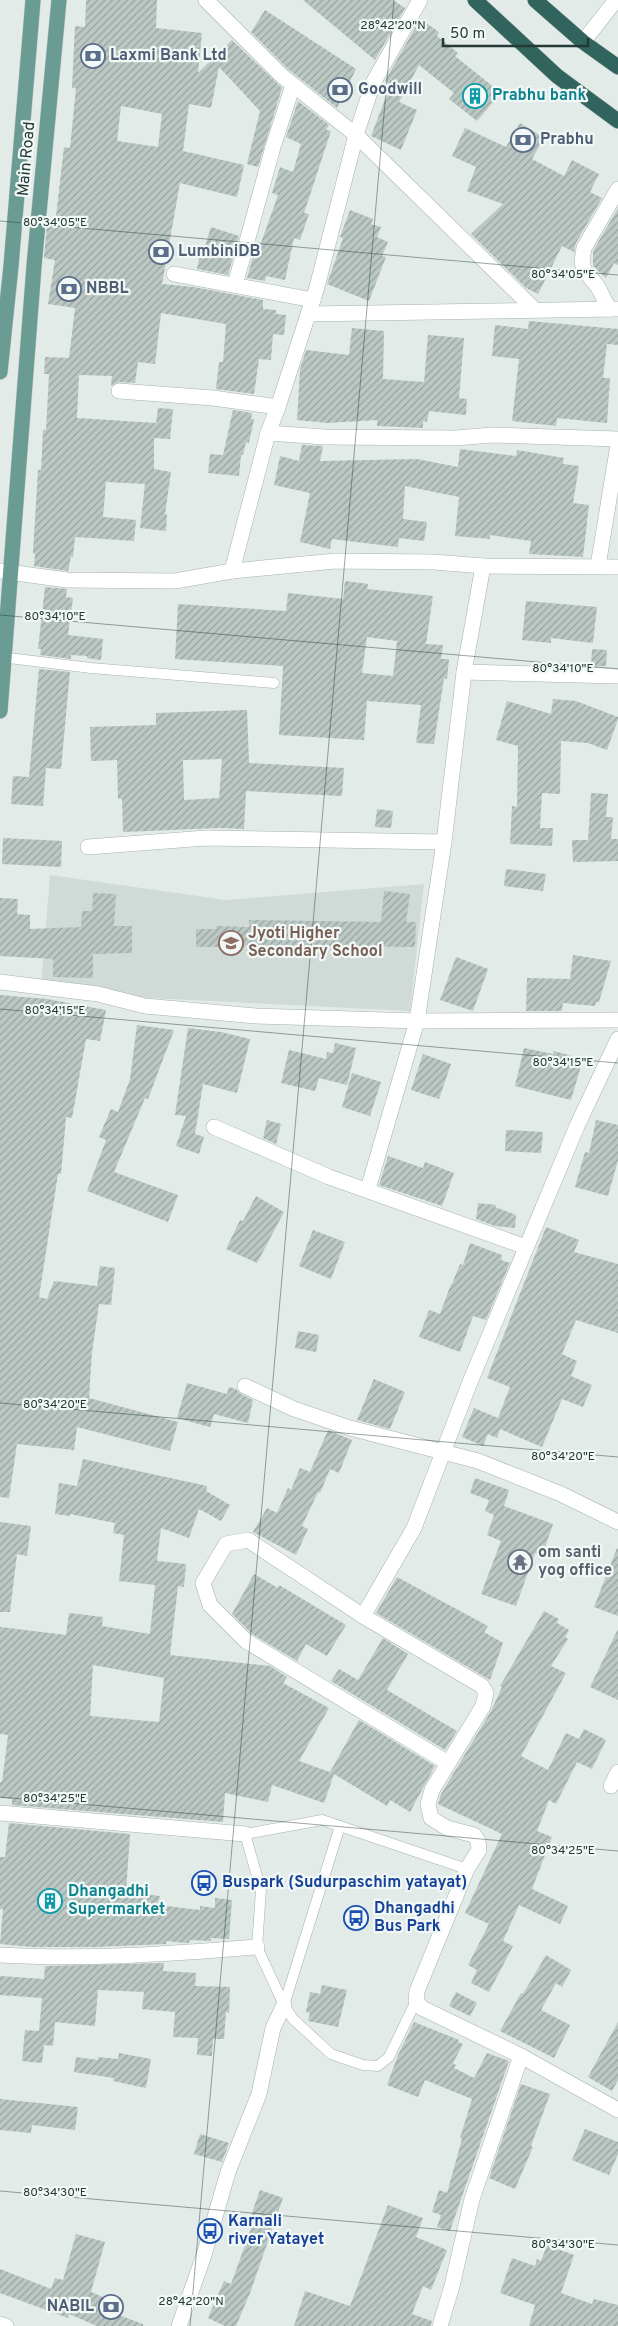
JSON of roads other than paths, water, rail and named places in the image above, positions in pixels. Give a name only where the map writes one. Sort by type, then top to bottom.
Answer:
[{"type":"highway","points":[[475,0],[557,76],[618,121]]},
{"type":"highway","points":[[535,0],[583,42],[618,67]]},
{"type":"main road","name":"Main Road","points":[[0,372],[6,266],[33,0]]},
{"type":"main road","name":"Main Road","points":[[0,711],[5,572],[59,0]]},
{"type":"street","points":[[206,0],[241,37],[292,85],[356,135],[535,310]]},
{"type":"street","points":[[232,571],[268,433],[313,300],[356,135],[374,82],[420,0]]},
{"type":"street","points":[[583,42],[616,0]]},
{"type":"street","points":[[236,285],[273,147],[292,85]]},
{"type":"street","points":[[614,309],[584,270],[582,261],[584,248],[618,189]]},
{"type":"street","points":[[174,274],[313,300]]},
{"type":"street","points":[[308,314],[614,309]]},
{"type":"street","points":[[119,391],[213,398],[278,408]]},
{"type":"street","points":[[268,433],[326,437],[456,438],[492,435],[618,439]]},
{"type":"street","points":[[598,566],[618,445]]},
{"type":"street","points":[[5,572],[67,580],[175,581],[232,571],[335,560],[434,562],[483,566],[618,567]]},
{"type":"street","points":[[368,1189],[417,1022],[444,842],[464,672],[483,566]]},
{"type":"street","points":[[464,672],[618,676]]},
{"type":"street","points":[[88,847],[206,838],[444,842]]},
{"type":"street","points":[[0,982],[98,994],[145,1006],[256,1016],[417,1022],[618,1020]]},
{"type":"street","points":[[363,1616],[414,1528],[423,1500],[444,1452],[470,1382],[526,1247],[577,1126],[618,1039]]},
{"type":"street","points":[[214,1127],[329,1177],[368,1189],[526,1247]]},
{"type":"street","points":[[245,1386],[313,1415],[350,1428],[478,1461],[560,1494],[618,1522]]},
{"type":"street","points":[[448,1763],[246,1641],[210,1605],[203,1582],[226,1544],[248,1540],[363,1616],[482,1686],[486,1693],[483,1706],[432,1790],[428,1804],[431,1818],[447,1828],[474,1835],[478,1842],[479,1850],[468,1869],[417,1991],[416,2001],[422,2008],[521,2056],[618,2110]]},
{"type":"street","points":[[612,1786],[618,1772]]},
{"type":"street","points":[[0,1813],[245,1834]]},
{"type":"street","points":[[0,1955],[45,1958],[150,1956],[257,1947]]},
{"type":"street","points":[[179,2326],[204,2255],[228,2172],[259,2094],[273,2028],[284,2005]]},
{"type":"street","points":[[440,2326],[452,2286],[472,2200],[521,2056]]},
{"type":"street","points":[[0,2324],[6,2326]]},
{"type":"lane","points":[[2,657],[91,668],[274,683]]},
{"type":"lane","points":[[416,2001],[389,2058],[378,2066],[362,2064],[331,2054],[293,2019],[284,2005],[257,1947],[261,1890],[245,1834],[322,1820],[468,1869]]},
{"type":"lane","points":[[284,2005],[340,1826]]},
{"type":"place","name":"Laxmi Bank Ltd","points":[[93,56]]},
{"type":"place","name":"Goodwill","points":[[340,90]]},
{"type":"place","name":"Prabhu bank","points":[[475,96]]},
{"type":"place","name":"Prabhu","points":[[523,140]]},
{"type":"place","name":"LumbiniDB","points":[[161,252]]},
{"type":"place","name":"NBBL","points":[[69,289]]},
{"type":"place","name":"Jyoti Higher Secondary School","points":[[231,943]]},
{"type":"place","name":"om santi yog office","points":[[520,1562]]},
{"type":"place","name":"Buspark (Sudurpaschim yatayat)","points":[[204,1883]]},
{"type":"place","name":"Dhangadhi Supermarket","points":[[50,1901]]},
{"type":"place","name":"Dhangadhi Bus Park","points":[[356,1918]]},
{"type":"place","name":"Karnali river Yatayet","points":[[210,2231]]},
{"type":"place","name":"NABIL","points":[[111,2307]]}]
